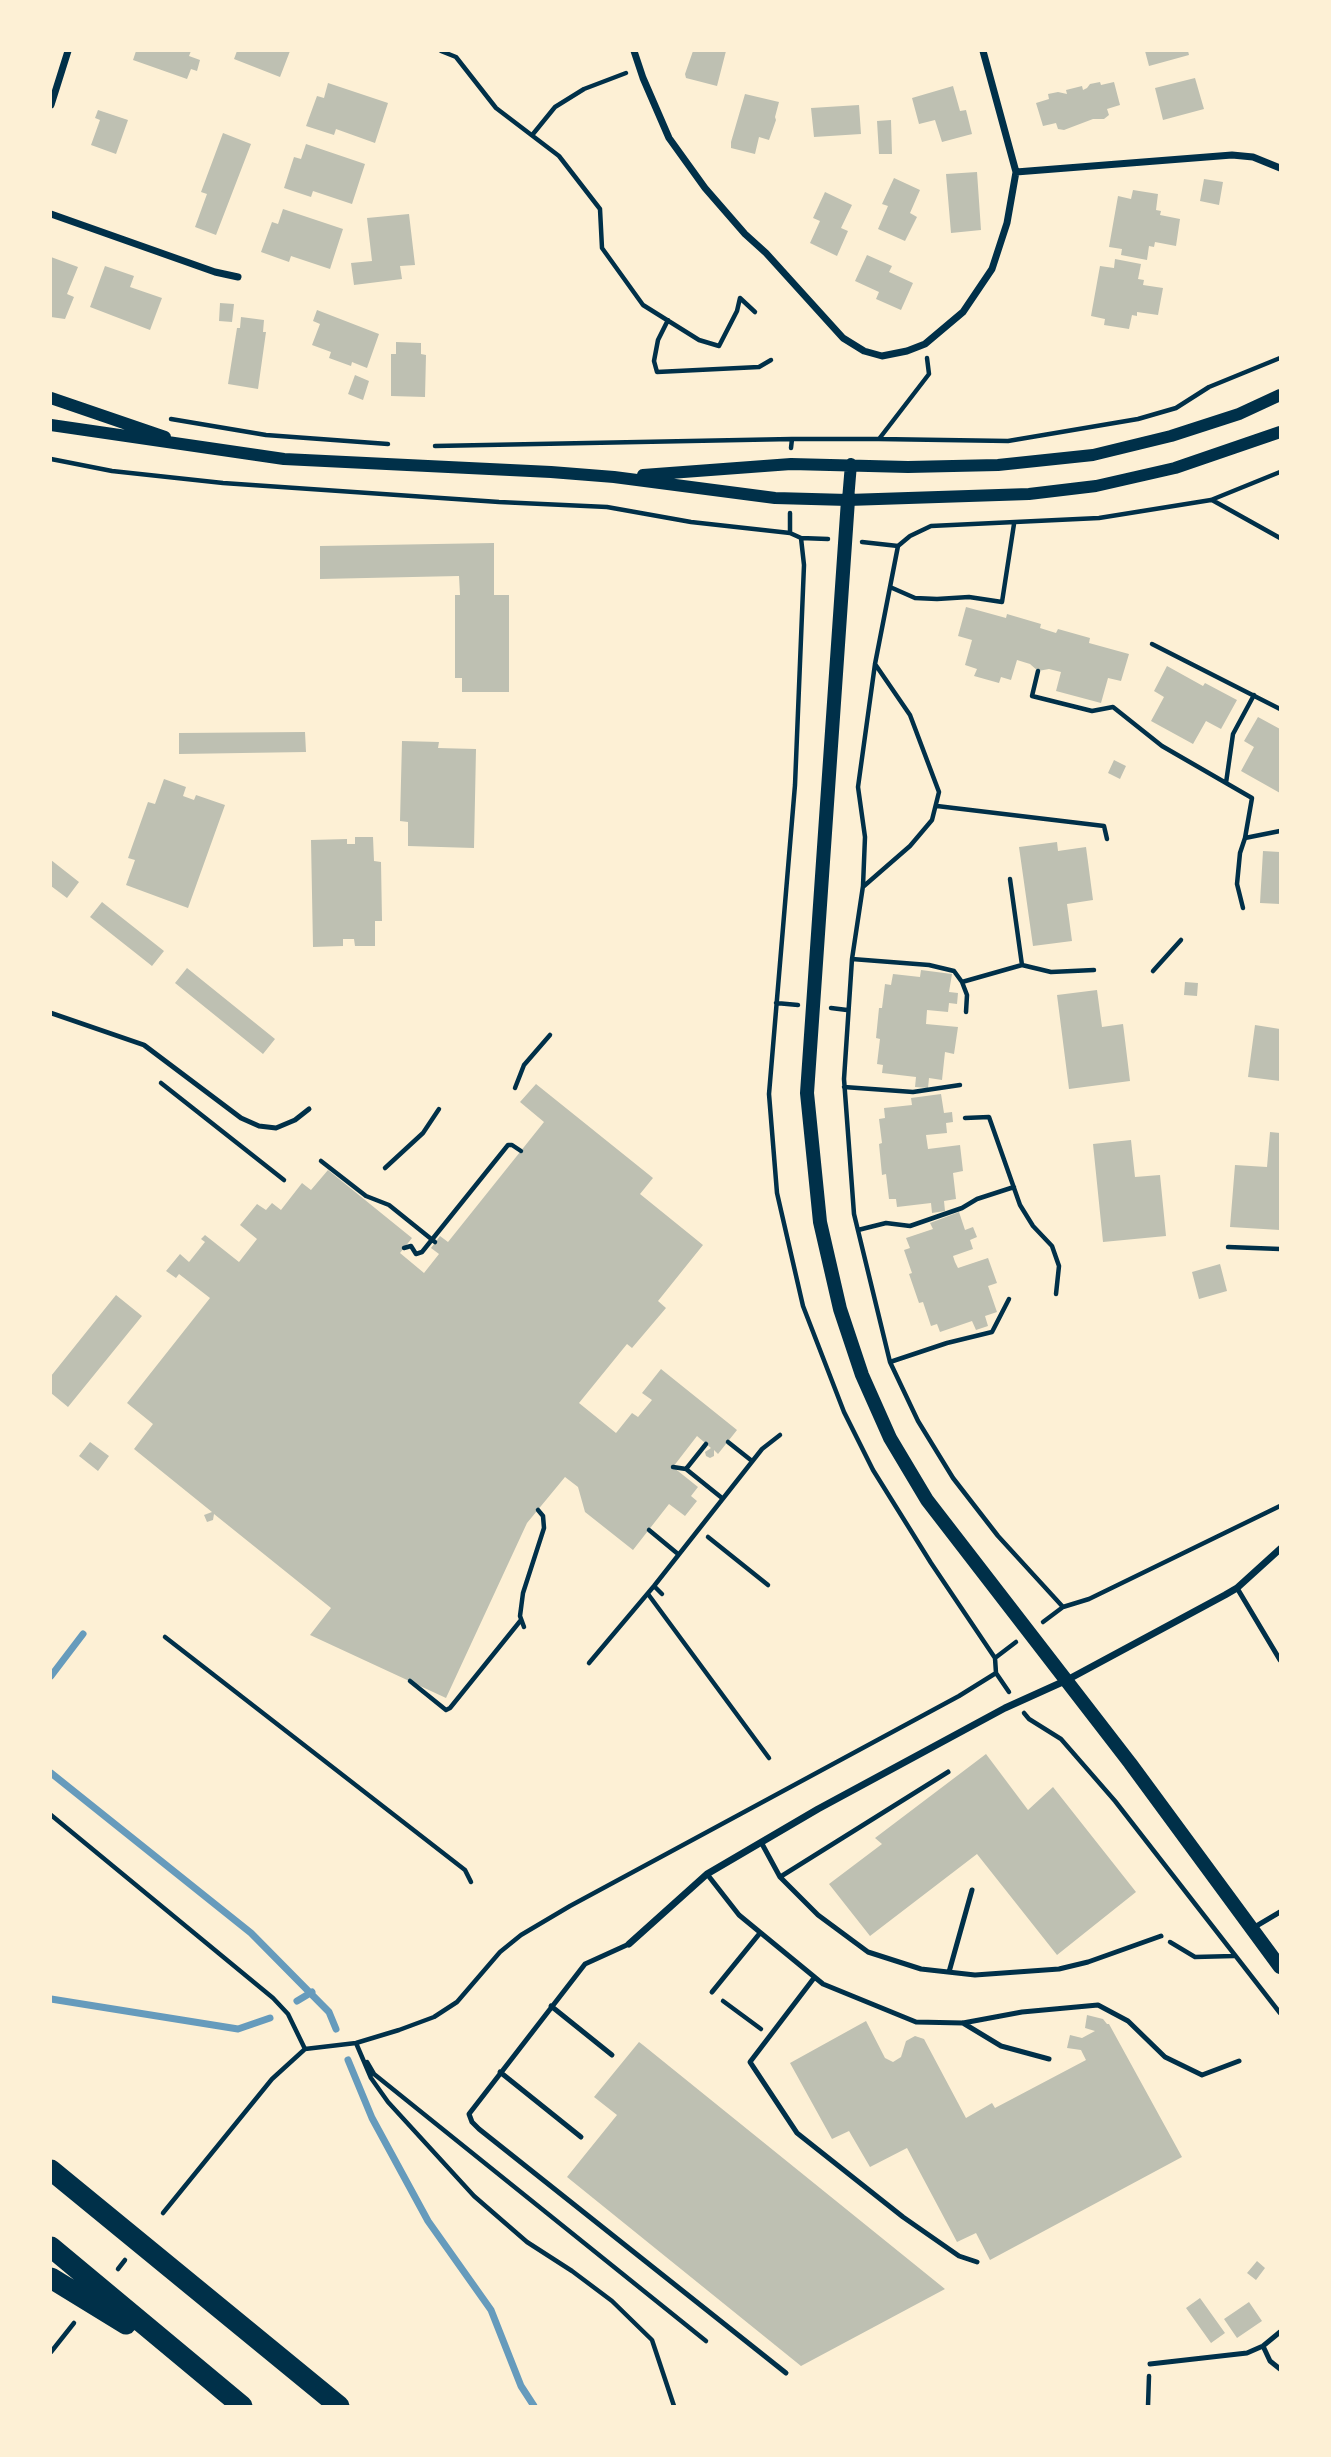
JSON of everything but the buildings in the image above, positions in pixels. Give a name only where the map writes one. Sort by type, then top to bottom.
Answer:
[{"type":"highway","points":[[51,2154],[115,2221]]},
{"type":"highway","points":[[51,2170],[339,2406]]},
{"type":"highway","points":[[51,2247],[242,2406]]},
{"type":"highway","points":[[51,2278],[188,2361]]},
{"type":"main road","points":[[848,500],[807,1093],[820,1222],[840,1309],[862,1375],[890,1438],[927,1500],[1067,1680],[1280,1967]]},
{"type":"street","points":[[51,105],[68,51]]},
{"type":"street","points":[[634,51],[669,138],[705,188],[843,338],[864,351],[882,356],[925,344],[963,312],[992,270],[1007,223],[1016,172],[983,51]]},
{"type":"street","points":[[1016,172],[1232,155],[1253,157],[1280,168]]},
{"type":"street","points":[[51,214],[215,272],[238,277]]},
{"type":"street","points":[[614,477],[791,464],[908,467],[998,465],[1093,455],[1171,436],[1239,414],[1280,395]]},
{"type":"street","points":[[51,398],[198,448]]},
{"type":"street","points":[[51,425],[284,459],[614,477],[790,499],[848,500],[1029,494],[1096,486],[1175,468],[1280,432]]},
{"type":"street","points":[[848,500],[851,464]]},
{"type":"street","points":[[629,1944],[707,1874],[818,1809],[1237,1588],[1280,1549]]},
{"type":"lane","points":[[51,1013],[144,1045],[241,1118],[259,1126],[276,1128],[295,1120],[309,1109]]},
{"type":"lane","points":[[1237,1588],[1280,1660]]},
{"type":"lane","points":[[780,1877],[948,1772]]},
{"type":"lane","points":[[761,1842],[780,1877],[818,1915],[868,1952],[920,1969],[975,1975],[1059,1969],[1088,1962],[1161,1936]]},
{"type":"lane","points":[[707,1874],[739,1915],[814,1978],[833,1989],[916,2022],[962,2023],[1022,2012],[1098,2005],[1128,2021],[1165,2057],[1202,2075],[1239,2061]]},
{"type":"lane","points":[[949,1972],[972,1890]]},
{"type":"lane","points":[[1252,1928],[1280,1912]]},
{"type":"lane","points":[[712,1992],[760,1933]]},
{"type":"lane","points":[[629,1944],[585,1964],[469,2114],[472,2122],[786,2373]]},
{"type":"lane","points":[[814,1978],[750,2062],[797,2133],[903,2217],[959,2256],[977,2262]]},
{"type":"lane","points":[[551,2006],[612,2055]]},
{"type":"lane","points":[[962,2023],[1001,2046],[1049,2059]]},
{"type":"lane","points":[[500,2072],[581,2137]]},
{"type":"lane","points":[[1150,2364],[1247,2353],[1263,2346],[1280,2332]]},
{"type":"lane","points":[[1263,2346],[1270,2361],[1280,2369]]},
{"type":"path","points":[[441,51],[456,57],[496,108],[559,156],[600,209],[602,248],[643,305],[699,340],[719,346],[737,311],[740,298],[755,312]]},
{"type":"path","points":[[533,134],[555,107],[584,89],[639,68]]},
{"type":"path","points":[[668,320],[658,340],[654,361],[657,372],[759,367],[771,360]]},
{"type":"path","points":[[879,439],[929,374],[925,344]]},
{"type":"path","points":[[425,446],[792,439],[1008,441],[1138,419],[1176,408],[1209,387],[1280,358]]},
{"type":"path","points":[[159,417],[266,435],[398,444]]},
{"type":"path","points":[[791,464],[792,439]]},
{"type":"path","points":[[51,459],[112,471],[237,484],[607,507],[691,522],[790,533],[802,538],[898,546]]},
{"type":"path","points":[[1063,1607],[998,1536],[953,1478],[918,1421],[890,1362],[854,1214],[844,1087],[852,959],[863,886],[865,837],[858,787],[875,664],[898,546],[910,536],[931,526],[1099,518],[1211,500],[1280,472]]},
{"type":"path","points":[[790,499],[790,533]]},
{"type":"path","points":[[1211,500],[1280,538]]},
{"type":"path","points":[[890,587],[915,598],[969,597],[1002,602],[1014,524]]},
{"type":"path","points":[[802,538],[804,565],[795,785],[769,1094],[778,1193],[803,1306],[844,1412],[873,1470],[930,1563],[995,1658],[996,1673],[1016,1703],[1029,1719],[1061,1739],[1115,1801],[1280,2013]]},
{"type":"path","points":[[1152,644],[1280,709]]},
{"type":"path","points":[[863,886],[910,846],[932,820],[939,792],[910,715],[875,664]]},
{"type":"path","points":[[1038,671],[1032,696],[1092,710],[1113,707],[1163,746],[1252,798],[1240,853],[1237,884],[1243,908]]},
{"type":"path","points":[[1226,784],[1233,734],[1254,695]]},
{"type":"path","points":[[937,806],[1104,826],[1107,839]]},
{"type":"path","points":[[1245,838],[1280,831]]},
{"type":"path","points":[[1010,879],[1021,965]]},
{"type":"path","points":[[1153,971],[1181,940]]},
{"type":"path","points":[[852,959],[941,967],[954,971],[967,995],[966,1012]]},
{"type":"path","points":[[962,982],[1021,965],[1051,972],[1094,970]]},
{"type":"path","points":[[515,1088],[524,1065],[550,1035]]},
{"type":"path","points":[[161,1083],[284,1180]]},
{"type":"path","points":[[844,1087],[913,1092],[960,1085]]},
{"type":"path","points":[[385,1168],[423,1133],[439,1109]]},
{"type":"path","points":[[965,1118],[989,1117],[1027,1216],[1052,1246],[1059,1266],[1056,1294]]},
{"type":"path","points":[[404,1248],[411,1246],[416,1254],[422,1252],[508,1145],[521,1151]]},
{"type":"path","points":[[321,1161],[366,1196],[388,1205],[435,1242]]},
{"type":"path","points":[[858,1230],[886,1223],[910,1226],[1014,1187]]},
{"type":"path","points":[[1228,1247],[1280,1249]]},
{"type":"path","points":[[890,1362],[947,1343],[992,1332],[1009,1299]]},
{"type":"path","points":[[589,1663],[648,1594],[762,1449],[780,1434]]},
{"type":"path","points":[[728,1441],[752,1461]]},
{"type":"path","points":[[686,1469],[706,1444]]},
{"type":"path","points":[[673,1467],[686,1469],[722,1498]]},
{"type":"path","points":[[995,1658],[1063,1607],[1089,1599],[1280,1506]]},
{"type":"path","points":[[524,1627],[520,1616],[523,1593],[544,1528],[543,1516],[538,1510]]},
{"type":"path","points":[[649,1531],[678,1554]]},
{"type":"path","points":[[708,1537],[768,1585]]},
{"type":"path","points":[[654,1586],[662,1594]]},
{"type":"path","points":[[648,1594],[769,1758]]},
{"type":"path","points":[[410,1681],[446,1710],[450,1708],[522,1620]]},
{"type":"path","points":[[166,1637],[465,1870],[471,1882]]},
{"type":"path","points":[[163,2213],[272,2079],[305,2049],[356,2043],[434,2017],[457,2002],[500,1952],[521,1935],[934,1710],[996,1673]]},
{"type":"path","points":[[51,1815],[273,1998],[288,2014],[305,2049]]},
{"type":"path","points":[[1161,1936],[1195,1957],[1235,1956]]},
{"type":"path","points":[[712,1992],[770,2036]]},
{"type":"path","points":[[356,2043],[374,2074],[706,2341]]},
{"type":"path","points":[[356,2043],[371,2078],[388,2102],[474,2196],[527,2242],[612,2301],[652,2340],[674,2406]]},
{"type":"path","points":[[118,2269],[125,2260]]},
{"type":"path","points":[[51,2352],[74,2323]]},
{"type":"path","points":[[1148,2406],[1150,2364]]},
{"type":"waterway","points":[[51,1676],[83,1634]]},
{"type":"waterway","points":[[51,1773],[251,1933],[329,2012],[336,2029]]},
{"type":"waterway","points":[[297,2001],[312,1992]]},
{"type":"waterway","points":[[51,1999],[238,2029],[270,2018]]},
{"type":"waterway","points":[[348,2060],[372,2118],[428,2221],[491,2310],[521,2386],[534,2406]]}]
